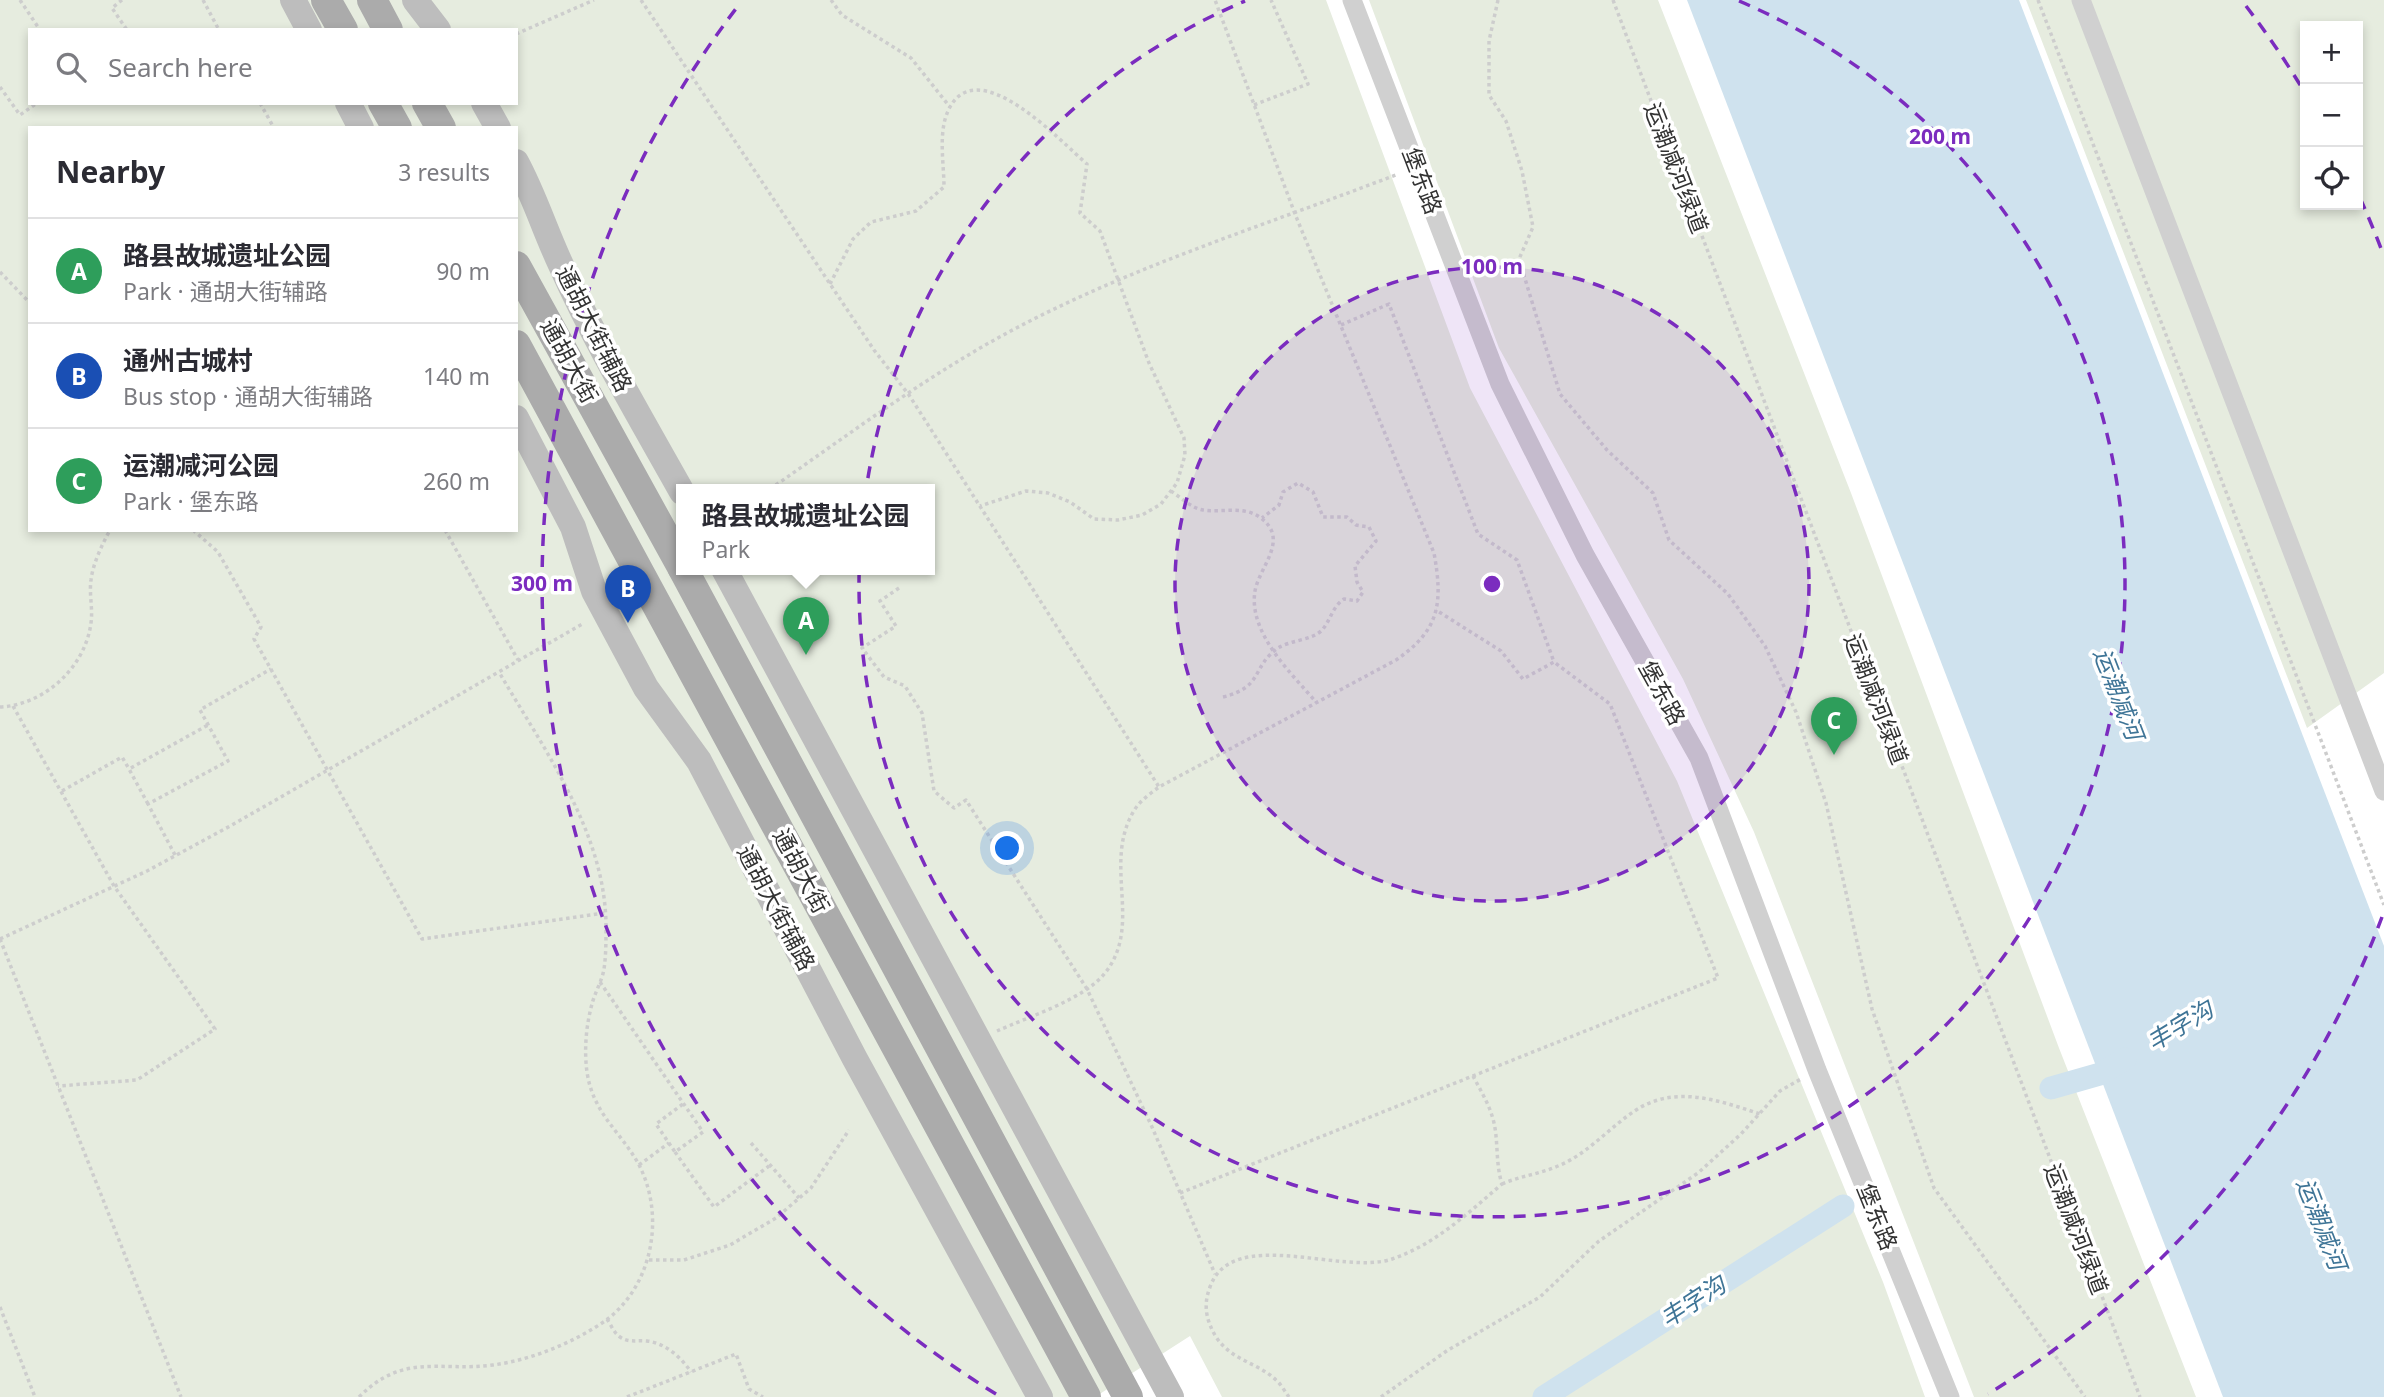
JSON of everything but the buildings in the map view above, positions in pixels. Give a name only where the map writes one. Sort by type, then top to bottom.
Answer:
[{"type":"main road","points":[[326,0],[342,28]]},
{"type":"main road","points":[[372,0],[387,28]]},
{"type":"main road","points":[[384,105],[396,126]]},
{"type":"main road","points":[[429,105],[440,126]]},
{"type":"main road","name":"通胡大街","points":[[518,270],[676,557]]},
{"type":"main road","name":"通胡大街","points":[[518,349],[1086,1397]]},
{"type":"main road","name":"通胡大街","points":[[686,575],[1128,1397]]},
{"type":"street","points":[[293,0],[308,28]]},
{"type":"street","points":[[415,0],[436,28]]},
{"type":"street","name":"堡东路","points":[[1352,0],[1500,384],[1585,555],[1699,758],[1817,1070],[1950,1397]]},
{"type":"street","points":[[2081,0],[2384,791]]},
{"type":"street","points":[[349,105],[360,126]]},
{"type":"street","points":[[485,105],[497,126]]},
{"type":"street","name":"通胡大街辅路","points":[[518,166],[531,190],[560,264],[678,484]]},
{"type":"street","name":"通胡大街辅路","points":[[518,422],[573,527],[594,591],[646,688],[699,761],[855,1059],[1041,1397]]},
{"type":"street","points":[[727,575],[1171,1397]]},
{"type":"path","points":[[20,0],[39,28]]},
{"type":"path","points":[[122,0],[112,8],[126,28]]},
{"type":"path","points":[[203,0],[218,28]]},
{"type":"path","points":[[518,33],[594,0]]},
{"type":"path","points":[[641,0],[874,351],[909,395],[1158,787]]},
{"type":"path","points":[[831,0],[842,15],[911,58],[951,107]]},
{"type":"path","points":[[980,1040],[1087,989],[1105,974],[1121,947],[1124,923],[1119,862],[1124,832],[1136,806],[1158,787],[1414,647],[1435,621],[1440,588],[1434,554],[1295,214],[1215,0]]},
{"type":"path","points":[[1255,105],[1308,84],[1271,0]]},
{"type":"path","points":[[1498,0],[1489,41],[1489,94],[1506,121],[1522,171],[1533,227],[1519,259],[1560,394],[1607,450],[1653,493],[1670,540],[1728,594],[1765,646],[1796,712],[1826,803],[1872,1009],[1934,1188],[2085,1397]]},
{"type":"path","name":"运潮减河绿道","points":[[1613,0],[2140,1397]]},
{"type":"path","points":[[2038,0],[2384,905]]},
{"type":"path","points":[[0,86],[20,115],[34,105]]},
{"type":"path","points":[[830,284],[853,239],[871,222],[916,211],[944,187],[943,141],[947,114],[955,99],[976,90],[1021,105],[1087,164],[1080,213],[1100,231],[1149,363],[1184,438],[1185,455],[1177,483],[1161,504],[1142,515],[1118,520],[1094,519],[1070,502],[1048,493],[1026,491],[980,506]]},
{"type":"path","points":[[261,105],[273,126]]},
{"type":"path","points":[[777,484],[996,339],[1119,282],[1416,166]]},
{"type":"path","points":[[0,272],[28,301]]},
{"type":"path","points":[[1180,1193],[1718,978],[1610,704],[1554,662],[1517,560],[1478,534],[1390,304],[1340,325]]},
{"type":"path","points":[[1223,696],[1238,693],[1255,681],[1261,665],[1275,650],[1294,639],[1311,637],[1322,631],[1336,605],[1344,599],[1357,601],[1363,592],[1357,582],[1355,566],[1376,541],[1369,527],[1356,526],[1347,517],[1323,517],[1313,492],[1298,483],[1283,492],[1279,505],[1262,518]]},
{"type":"path","points":[[1171,491],[1200,510],[1242,510],[1262,518],[1273,535],[1273,552],[1255,592],[1258,615],[1266,639],[1316,702]]},
{"type":"path","points":[[0,707],[20,706],[53,689],[79,657],[91,624],[91,579],[109,532]]},
{"type":"path","points":[[197,532],[218,552],[261,627],[254,639],[422,939],[605,913]]},
{"type":"path","points":[[446,532],[518,660]]},
{"type":"path","points":[[899,588],[880,601],[896,626],[862,648],[884,677],[905,686],[922,713],[934,791],[954,808],[966,800],[1087,989],[1214,1273]]},
{"type":"path","points":[[1436,610],[1501,651],[1523,679],[1554,662]]},
{"type":"path","points":[[181,1397],[0,939],[175,855],[595,617]]},
{"type":"path","points":[[148,804],[228,761],[200,710],[271,669]]},
{"type":"path","points":[[359,1397],[386,1376],[415,1365],[493,1365],[540,1354],[607,1319],[631,1292],[649,1260],[652,1213],[639,1165],[606,1123],[594,1099],[587,1073],[586,1031],[604,971],[603,877],[573,801],[499,672]]},
{"type":"path","points":[[13,706],[114,886],[215,1029],[138,1080],[58,1086]]},
{"type":"path","points":[[129,769],[208,724]]},
{"type":"path","points":[[62,790],[122,757],[175,855]]},
{"type":"path","points":[[600,982],[703,1132],[675,1152]]},
{"type":"path","points":[[1381,1397],[1448,1350],[1540,1297],[1599,1241],[1698,1173],[1760,1114],[1780,1091],[1817,1070]]},
{"type":"path","points":[[1473,1076],[1490,1110],[1495,1129],[1496,1164],[1502,1184]]},
{"type":"path","points":[[1289,1397],[1276,1380],[1231,1355],[1217,1338],[1206,1316],[1206,1298],[1214,1273],[1233,1259],[1278,1254],[1354,1264],[1390,1260],[1430,1243],[1502,1184],[1558,1166],[1598,1142],[1640,1108],[1673,1095],[1723,1101],[1760,1114]]},
{"type":"path","points":[[683,1104],[656,1124],[714,1207],[769,1166]]},
{"type":"path","points":[[649,1260],[684,1259],[730,1245],[776,1218],[811,1188],[849,1130]]},
{"type":"path","points":[[639,1165],[669,1143]]},
{"type":"path","points":[[751,1143],[799,1198]]},
{"type":"path","points":[[0,1307],[35,1397]]},
{"type":"path","points":[[607,1319],[618,1336],[630,1342],[649,1341],[664,1346],[684,1361],[691,1372]]},
{"type":"path","points":[[627,1397],[736,1354],[749,1388],[763,1397]]},
{"type":"shaded area","points":[[0,0],[1326,0],[1470,388],[1677,781],[1883,1282],[1925,1397],[1222,1397],[1190,1336],[1095,1397],[0,1397]]},
{"type":"shaded area","points":[[1369,0],[1658,0],[1851,493],[2059,1048],[2196,1397],[1974,1397],[1754,832],[1683,679],[1499,348]]},
{"type":"shaded area","points":[[2026,0],[2384,0],[2384,673],[2307,728]]},
{"type":"water","name":"运潮减河","points":[[1687,0],[2019,0],[2384,946],[2384,1397],[2223,1397]]},
{"type":"waterway","name":"丰字沟","points":[[2051,1088],[2100,1074],[2125,1059]]},
{"type":"waterway","name":"丰字沟","points":[[1544,1397],[1843,1206]]},
{"type":"place","name":"通州古城村","points":[[628,623]]},
{"type":"place","name":"路县故城遗址公园","points":[[806,655]]},
{"type":"place","name":"运潮减河公园","points":[[1834,755]]}]
